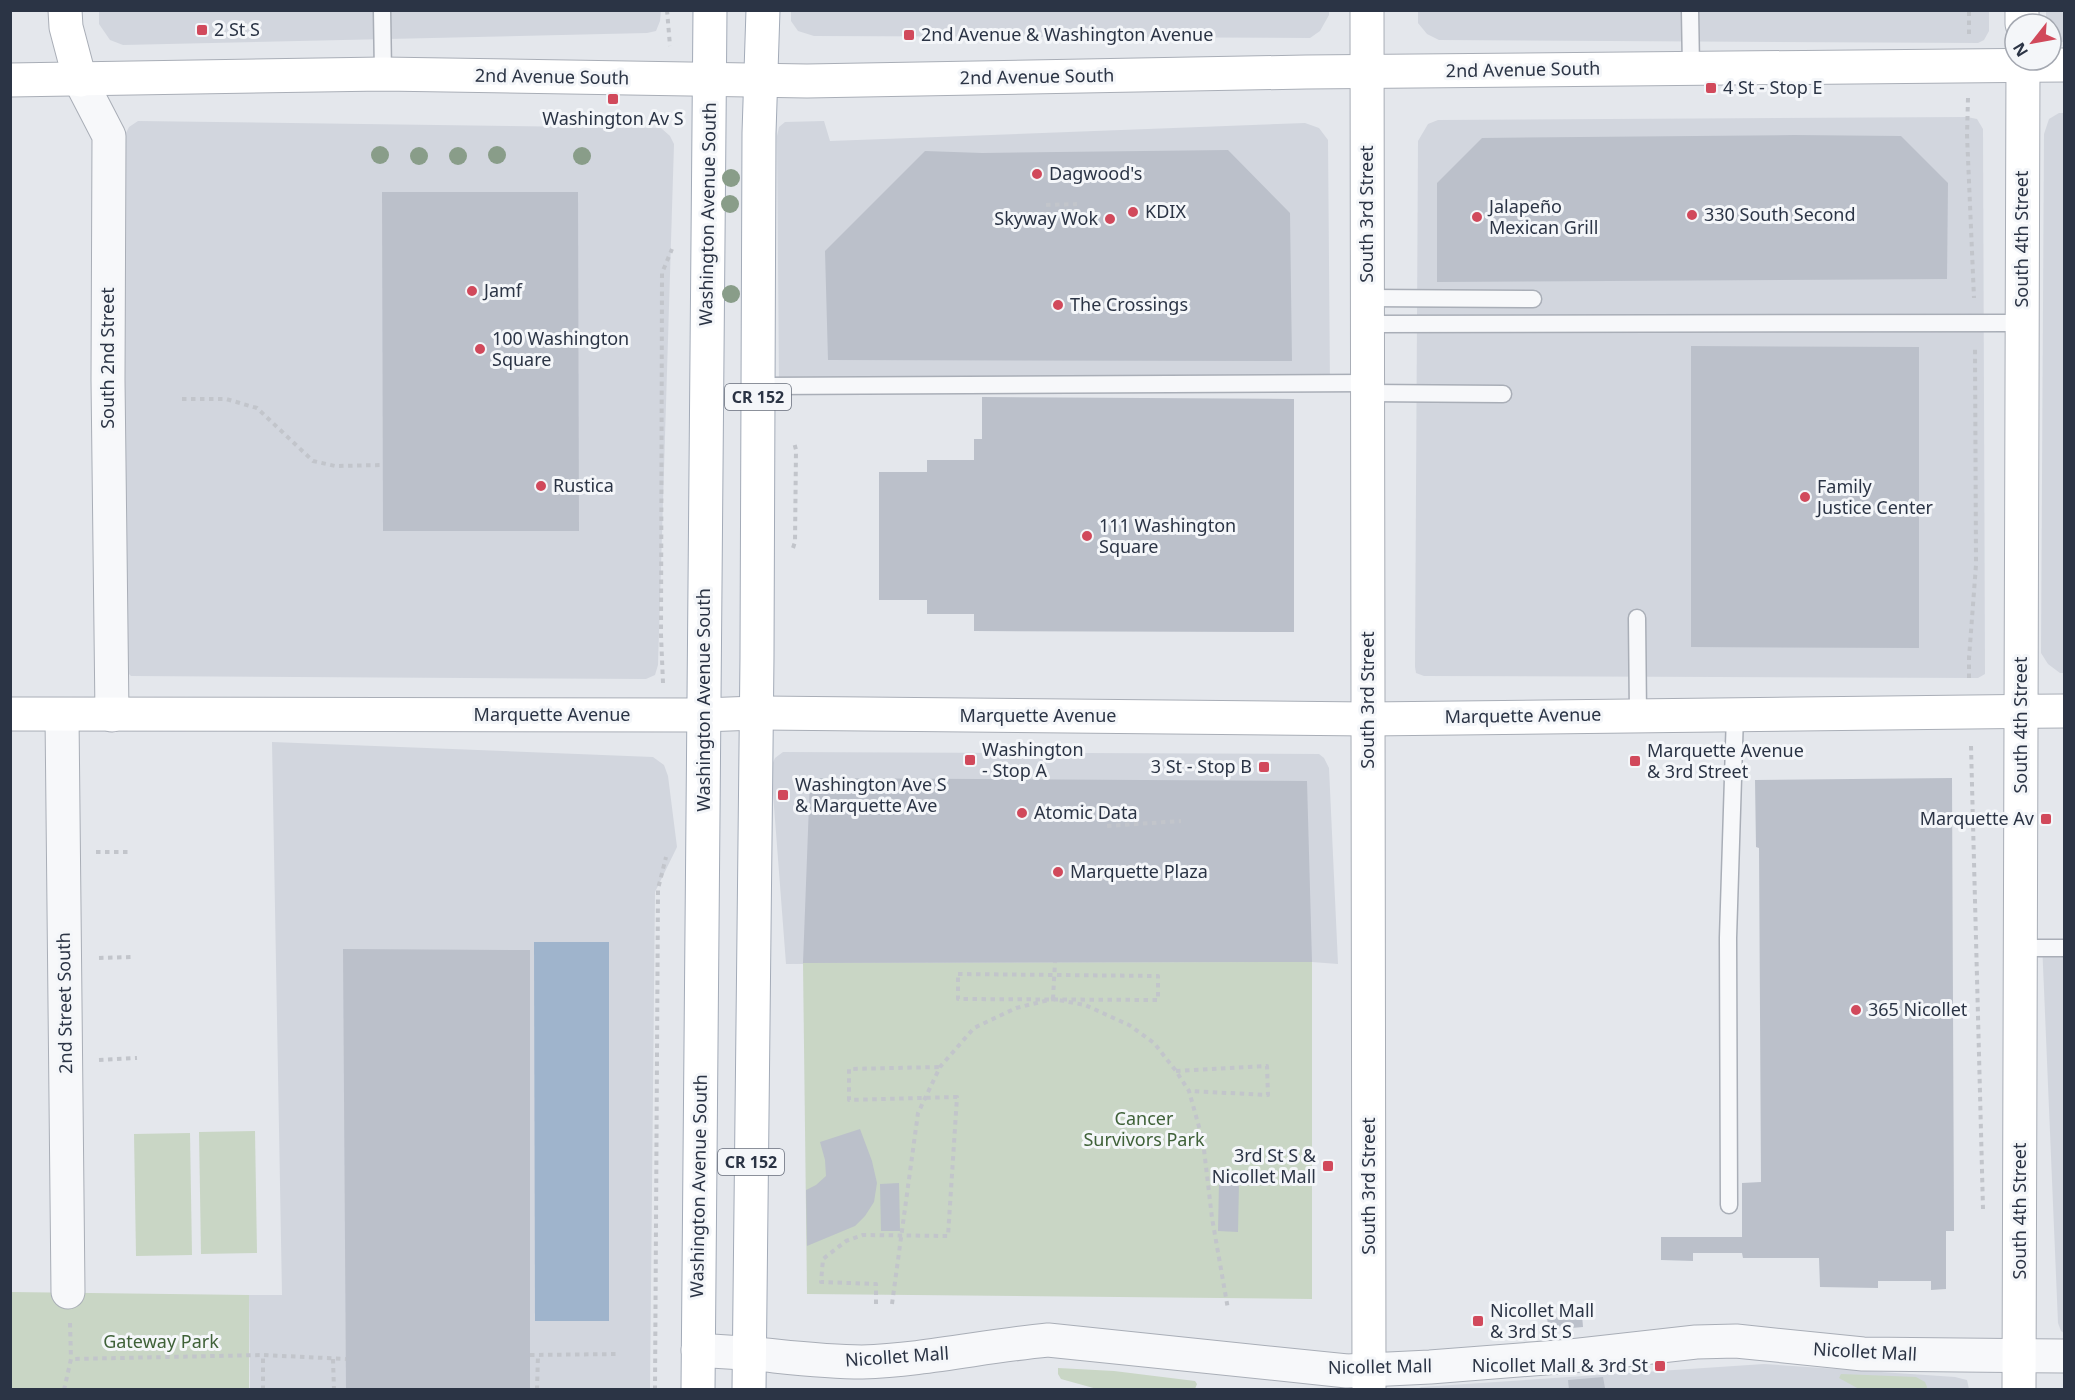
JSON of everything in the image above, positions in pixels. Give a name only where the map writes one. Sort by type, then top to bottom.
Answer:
[{"type":"main road","name":"South 2nd Street","points":[[65,10],[66,27],[80,80]]},
{"type":"main road","name":"Washington Avenue South","points":[[698,1389],[710,10]]},
{"type":"main road","name":"CR 152","points":[[749,1389],[762,10]]},
{"type":"main road","name":"South 3rd Street","points":[[1367,10],[1369,1379]]},
{"type":"main road","name":"2nd Avenue South","points":[[10,80],[383,74],[761,80],[2003,62]]},
{"type":"main road","name":"South 4th Street","points":[[2019,1389],[2023,72]]},
{"type":"main road","name":"Marquette Avenue","points":[[10,714],[703,715],[756,713],[1368,719],[2064,711]]},
{"type":"street","name":"South 2nd Street","points":[[80,80],[109,136],[108,380],[112,715]]},
{"type":"street","name":"2nd Street South","points":[[62,715],[69,1304]]},
{"type":"street","name":"Nicollet Mall","points":[[698,1350],[860,1362],[912,1359],[1048,1340],[1347,1371],[1369,1379],[1696,1342],[1736,1341],[1863,1354],[2064,1356]]},
{"type":"lane","points":[[382,10],[383,74]]},
{"type":"lane","points":[[1690,10],[1690,68]]},
{"type":"lane","points":[[1367,311],[1533,299]]},
{"type":"lane","points":[[1367,311],[2022,323]]},
{"type":"lane","points":[[758,386],[1367,388],[1503,394]]},
{"type":"lane","points":[[1637,618],[1638,715]]},
{"type":"lane","points":[[1729,1205],[1728,938],[1735,714]]},
{"type":"lane","points":[[2020,948],[2064,948]]},
{"type":"path","points":[[667,10],[669,33]]},
{"type":"path","points":[[1969,10],[1969,18]]},
{"type":"path","points":[[1967,135],[1975,323],[1976,565],[1969,658]]},
{"type":"path","points":[[1046,205],[1077,204]]},
{"type":"path","points":[[662,668],[662,273],[674,244]]},
{"type":"path","points":[[182,399],[226,399],[257,408],[313,460],[335,466],[383,465]]},
{"type":"path","points":[[1972,768],[1983,1215]]},
{"type":"path","points":[[1107,826],[1181,821]]},
{"type":"path","points":[[666,1389],[655,1389],[658,889],[667,856]]},
{"type":"path","points":[[1053,999],[1055,962]]},
{"type":"path","points":[[958,974],[1054,975],[1158,975],[1158,1000],[958,999],[958,974]]},
{"type":"path","points":[[892,1304],[918,1113],[940,1067],[974,1028],[1016,1008],[1053,999],[1085,1005],[1129,1025],[1154,1043],[1189,1091],[1203,1141],[1212,1218],[1228,1309]]},
{"type":"path","points":[[1176,1071],[1267,1066],[1268,1095],[1189,1091]]},
{"type":"path","points":[[876,1304],[876,1284],[821,1282],[823,1259],[846,1241],[863,1235],[948,1236],[957,1097],[849,1100],[849,1069],[940,1067]]},
{"type":"path","points":[[64,1389],[71,1359],[69,1304]]},
{"type":"path","points":[[537,1389],[538,1354]]},
{"type":"path","points":[[530,1355],[619,1354]]},
{"type":"path","points":[[71,1359],[263,1355],[346,1359]]},
{"type":"path","points":[[263,1355],[263,1389]]},
{"type":"path","points":[[333,1359],[334,1389]]},
{"type":"shaded area","points":[[1329,10],[1329,15],[1320,31],[1310,38],[814,36],[798,31],[791,21],[791,11]]},
{"type":"shaded area","points":[[1989,10],[1989,31],[1984,40],[1978,43],[1439,40],[1427,34],[1418,23],[1418,11]]},
{"type":"shaded area","points":[[99,11],[661,11],[656,31],[647,33],[123,45],[110,40],[99,24]]},
{"type":"shaded area","points":[[2064,11],[2064,42],[2063,12],[2046,12]]},
{"type":"shaded area","points":[[2059,113],[2064,113],[2064,673],[2060,673],[2048,664],[2041,653],[2044,134],[2049,119]]},
{"type":"shaded area","points":[[1967,117],[1977,119],[1983,129],[1985,674],[1978,678],[1424,676],[1416,673],[1418,141],[1428,124],[1438,120]]},
{"type":"shaded area","points":[[138,121],[661,128],[670,136],[674,144],[658,665],[655,675],[646,679],[131,676],[127,672],[125,664],[125,135],[129,127]]},
{"type":"shaded area","name":"The Crossings","points":[[824,121],[830,141],[1305,123],[1319,128],[1328,140],[1330,386],[779,385],[777,136],[779,127],[785,122]]},
{"type":"shaded area","points":[[272,742],[653,757],[664,765],[668,776],[677,847],[655,892],[650,1389],[250,1389],[249,1295],[282,1295]]},
{"type":"shaded area","name":"Marquette Plaza","points":[[783,752],[1319,754],[1329,768],[1338,964],[1312,962],[786,964],[771,767],[775,758]]},
{"type":"shaded area","points":[[2064,941],[2064,1333],[2058,1323],[2042,942]]},
{"type":"shaded area","points":[[1764,1364],[1955,1377],[1967,1380],[1969,1389],[1416,1390],[1421,1387]]},
{"type":"green space","name":"Cancer Survivors Park","points":[[1312,962],[1312,1299],[807,1294],[803,963]]},
{"type":"green space","points":[[255,1131],[257,1253],[201,1254],[199,1132]]},
{"type":"green space","points":[[190,1133],[192,1255],[136,1256],[134,1134]]},
{"type":"green space","name":"Gateway Park","points":[[11,1292],[249,1295],[249,1389],[11,1390]]},
{"type":"green space","points":[[1058,1368],[1114,1371],[1195,1381],[1197,1384],[1195,1389],[1097,1389],[1061,1379]]},
{"type":"green space","points":[[1841,1374],[1916,1377],[1925,1382],[1927,1387],[1926,1390],[1859,1389],[1839,1378]]},
{"type":"water","points":[[534,942],[609,942],[609,1321],[535,1321]]},
{"type":"building","name":"330 South Second","points":[[1901,136],[1948,183],[1947,279],[1437,282],[1437,183],[1482,138]]},
{"type":"building","name":"The Crossings","points":[[1228,150],[1290,213],[1292,361],[828,360],[825,251],[925,151],[982,153]]},
{"type":"building","name":"100 Washington Square","points":[[382,192],[578,192],[579,531],[383,531]]},
{"type":"building","name":"Family Justice Center","points":[[1691,346],[1919,347],[1919,648],[1691,647]]},
{"type":"building","name":"111 Washington Square","points":[[982,397],[1294,399],[1294,632],[974,631],[974,614],[927,614],[927,600],[879,600],[879,472],[927,472],[927,460],[974,460],[974,439],[982,439]]},
{"type":"building","name":"Marquette Plaza","points":[[810,778],[1307,781],[1312,962],[803,963]]},
{"type":"building","name":"365 Nicollet","points":[[1952,778],[1954,1231],[1946,1231],[1946,1289],[1931,1290],[1931,1281],[1878,1281],[1878,1288],[1820,1287],[1819,1258],[1743,1258],[1742,1253],[1693,1253],[1693,1261],[1661,1260],[1661,1237],[1742,1237],[1742,1183],[1761,1182],[1759,848],[1756,847],[1755,780]]},
{"type":"building","points":[[343,949],[530,950],[530,1390],[346,1390]]},
{"type":"building","points":[[860,1129],[872,1161],[877,1183],[874,1202],[855,1226],[807,1246],[806,1190],[826,1176],[820,1142]]},
{"type":"building","points":[[1219,1182],[1239,1182],[1238,1232],[1218,1231]]},
{"type":"building","points":[[899,1183],[900,1231],[881,1231],[880,1184]]},
{"type":"building","points":[[1582,1315],[1583,1327],[1549,1330],[1547,1318]]},
{"type":"building","points":[[1603,1377],[1605,1388],[1569,1390],[1568,1380]]},
{"type":"place","name":"2 St S","points":[[202,30]]},
{"type":"place","name":"2nd Avenue & Washington Avenue","points":[[909,35]]},
{"type":"place","name":"4 St - Stop E","points":[[1711,88]]},
{"type":"place","name":"Washington Av S","points":[[613,99]]},
{"type":"place","name":"Dagwood's","points":[[1037,174]]},
{"type":"place","name":"KDIX","points":[[1133,212]]},
{"type":"place","name":"330 South Second","points":[[1692,215]]},
{"type":"place","name":"Jalapeño Mexican Grill","points":[[1477,217]]},
{"type":"place","name":"Skyway Wok","points":[[1110,219]]},
{"type":"place","name":"Jamf","points":[[472,291]]},
{"type":"place","name":"The Crossings","points":[[1058,305]]},
{"type":"place","name":"100 Washington Square","points":[[480,349]]},
{"type":"place","name":"Rustica","points":[[541,486]]},
{"type":"place","name":"Family Justice Center","points":[[1805,497]]},
{"type":"place","name":"111 Washington Square","points":[[1087,536]]},
{"type":"place","name":"Washington - Stop A","points":[[970,760]]},
{"type":"place","name":"Marquette Avenue & 3rd Street","points":[[1635,761]]},
{"type":"place","name":"3 St - Stop B","points":[[1264,767]]},
{"type":"place","name":"Washington Ave S & Marquette Ave","points":[[783,795]]},
{"type":"place","name":"Atomic Data","points":[[1022,813]]},
{"type":"place","name":"Marquette Av","points":[[2046,819]]},
{"type":"place","name":"Marquette Plaza","points":[[1058,872]]},
{"type":"place","name":"365 Nicollet","points":[[1856,1010]]},
{"type":"place","name":"3rd St S & Nicollet Mall","points":[[1328,1166]]},
{"type":"place","name":"Nicollet Mall & 3rd St S","points":[[1478,1321]]},
{"type":"place","name":"Nicollet Mall & 3rd St","points":[[1660,1366]]}]
